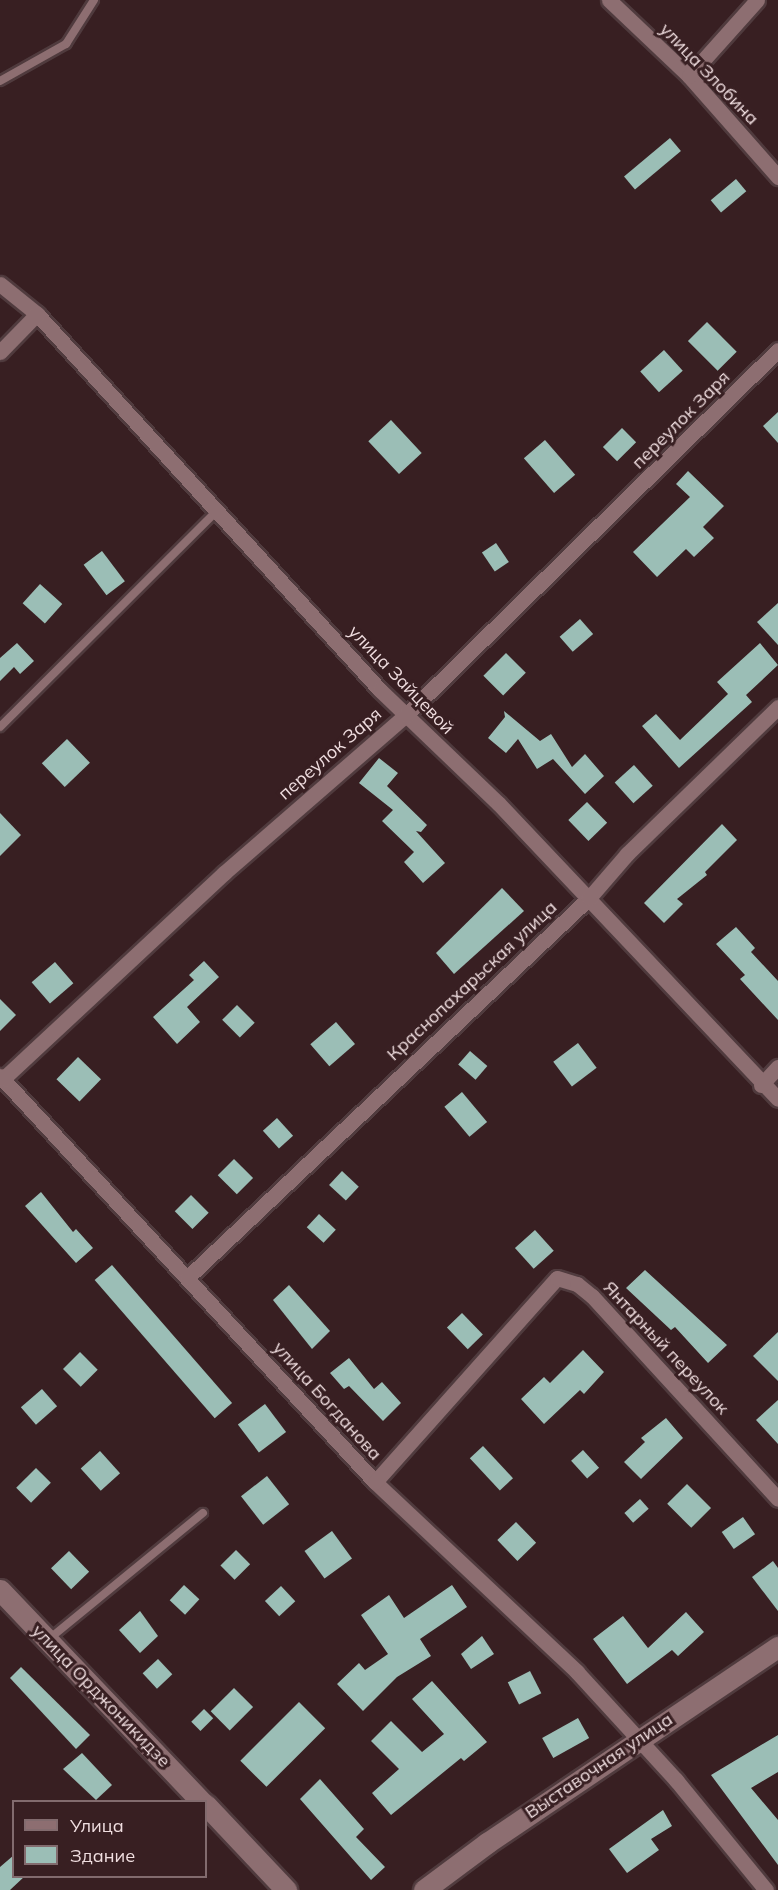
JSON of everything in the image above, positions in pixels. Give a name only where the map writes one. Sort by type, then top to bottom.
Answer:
[{"type":"street","name":"улица Злобина","points":[[609,0],[689,76],[778,177]]},
{"type":"street","points":[[689,76],[757,0]]},
{"type":"street","name":"улица Зайцевой","points":[[0,284],[37,314],[406,715],[589,898],[761,1085],[778,1099]]},
{"type":"street","points":[[0,352],[37,314]]},
{"type":"street","name":"переулок Заря","points":[[2,1077],[224,873],[406,715],[778,350]]},
{"type":"street","name":"Краснопахарьская улица","points":[[187,1278],[589,898],[627,854],[778,707]]},
{"type":"street","points":[[761,1085],[778,1067]]},
{"type":"street","name":"улица Богданова","points":[[2,1077],[375,1482],[578,1672],[766,1890]]},
{"type":"street","name":"Янтарный переулок","points":[[375,1482],[557,1278],[577,1284],[592,1296],[778,1499]]},
{"type":"street","name":"улица Орджоникидзе","points":[[0,1590],[200,1800]]},
{"type":"street","name":"Выставочная улица","points":[[424,1890],[638,1739],[778,1647]]},
{"type":"street","points":[[207,1806],[286,1890]]},
{"type":"lane","points":[[0,81],[66,44],[94,0]]},
{"type":"lane","points":[[0,727],[217,511]]},
{"type":"lane","points":[[47,1640],[203,1513]]},
{"type":"building","points":[[670,138],[681,151],[635,190],[624,177]]},
{"type":"building","points":[[736,179],[746,191],[721,212],[711,200]]},
{"type":"building","points":[[707,322],[737,352],[718,371],[688,341]]},
{"type":"building","points":[[664,350],[683,371],[659,392],[640,371]]},
{"type":"building","points":[[778,412],[778,443],[763,426]]},
{"type":"building","points":[[391,420],[422,453],[399,474],[368,441]]},
{"type":"building","points":[[622,428],[636,442],[617,461],[603,447]]},
{"type":"building","points":[[545,440],[575,475],[554,493],[524,458]]},
{"type":"building","points":[[688,471],[724,506],[703,527],[714,538],[694,557],[686,549],[657,577],[633,552],[690,497],[676,484]]},
{"type":"building","points":[[496,543],[509,562],[495,572],[482,553]]},
{"type":"building","points":[[102,551],[125,581],[107,595],[84,565]]},
{"type":"building","points":[[40,584],[62,604],[45,623],[23,603]]},
{"type":"building","points":[[778,603],[778,645],[757,622]]},
{"type":"building","points":[[580,619],[593,634],[573,652],[560,637]]},
{"type":"building","points":[[17,643],[34,661],[20,674],[14,667],[0,681],[0,658]]},
{"type":"building","points":[[760,643],[778,665],[746,695],[752,702],[679,768],[642,726],[656,714],[680,740],[728,694],[717,682]]},
{"type":"building","points":[[506,653],[526,673],[503,695],[483,676]]},
{"type":"building","points":[[504,711],[540,741],[551,734],[572,767],[585,754],[604,776],[585,794],[553,759],[537,769],[518,739],[506,753],[488,738],[505,717]]},
{"type":"building","points":[[67,739],[90,763],[65,787],[42,763]]},
{"type":"building","points":[[379,758],[398,773],[387,786],[427,825],[421,832],[416,831],[445,863],[423,883],[404,862],[414,852],[382,821],[393,810],[359,783]]},
{"type":"building","points":[[634,765],[653,786],[633,803],[615,782]]},
{"type":"building","points":[[587,802],[607,823],[588,841],[568,820]]},
{"type":"building","points":[[0,813],[21,835],[0,856]]},
{"type":"building","points":[[722,824],[737,840],[705,872],[707,875],[677,899],[683,904],[664,923],[644,903]]},
{"type":"building","points":[[502,888],[524,911],[454,974],[436,953]]},
{"type":"building","points":[[736,927],[755,948],[751,952],[778,981],[778,1020],[740,979],[745,975],[716,944]]},
{"type":"building","points":[[204,961],[219,977],[187,1007],[200,1022],[177,1044],[153,1017],[194,980],[189,975]]},
{"type":"building","points":[[55,962],[73,983],[50,1003],[32,982]]},
{"type":"building","points":[[0,999],[16,1015],[0,1031]]},
{"type":"building","points":[[237,1005],[255,1023],[240,1038],[222,1020]]},
{"type":"building","points":[[336,1022],[355,1044],[329,1066],[310,1044]]},
{"type":"building","points":[[578,1043],[597,1068],[572,1086],[553,1062]]},
{"type":"building","points":[[470,1051],[487,1066],[476,1080],[458,1065]]},
{"type":"building","points":[[78,1057],[101,1079],[79,1102],[56,1079]]},
{"type":"building","points":[[462,1092],[487,1122],[469,1137],[444,1107]]},
{"type":"building","points":[[277,1118],[293,1136],[279,1149],[263,1131]]},
{"type":"building","points":[[234,1159],[253,1178],[237,1194],[218,1175]]},
{"type":"building","points":[[342,1171],[359,1187],[346,1201],[329,1185]]},
{"type":"building","points":[[41,1192],[73,1232],[76,1229],[93,1248],[76,1263],[25,1206]]},
{"type":"building","points":[[191,1195],[209,1213],[192,1229],[175,1211]]},
{"type":"building","points":[[319,1214],[336,1230],[324,1243],[307,1227]]},
{"type":"building","points":[[535,1230],[554,1251],[534,1269],[515,1248]]},
{"type":"building","points":[[112,1265],[232,1403],[215,1418],[95,1280]]},
{"type":"building","points":[[645,1270],[727,1345],[708,1363],[675,1327],[671,1330],[626,1288]]},
{"type":"building","points":[[289,1285],[330,1331],[312,1349],[273,1300]]},
{"type":"building","points":[[462,1313],[483,1335],[468,1349],[447,1328]]},
{"type":"building","points":[[778,1332],[778,1381],[753,1356]]},
{"type":"building","points":[[583,1350],[604,1372],[584,1394],[580,1390],[544,1424],[521,1399],[544,1377],[550,1383]]},
{"type":"building","points":[[80,1352],[98,1370],[81,1387],[63,1369]]},
{"type":"building","points":[[349,1358],[374,1389],[382,1382],[401,1403],[383,1421],[349,1386],[344,1389],[330,1373]]},
{"type":"building","points":[[42,1389],[57,1406],[36,1425],[21,1407]]},
{"type":"building","points":[[778,1400],[778,1444],[756,1420]]},
{"type":"building","points":[[265,1404],[286,1432],[259,1452],[238,1424]]},
{"type":"building","points":[[666,1418],[683,1438],[641,1479],[624,1462],[645,1442],[641,1438]]},
{"type":"building","points":[[483,1446],[513,1478],[500,1490],[470,1458]]},
{"type":"building","points":[[583,1450],[599,1468],[587,1479],[571,1461]]},
{"type":"building","points":[[100,1451],[120,1473],[101,1491],[81,1468]]},
{"type":"building","points":[[36,1468],[51,1483],[31,1503],[16,1488]]},
{"type":"building","points":[[267,1476],[289,1504],[263,1525],[241,1496]]},
{"type":"building","points":[[687,1484],[711,1508],[691,1528],[667,1504]]},
{"type":"building","points":[[640,1499],[649,1509],[633,1523],[624,1513]]},
{"type":"building","points":[[743,1517],[755,1534],[734,1549],[722,1532]]},
{"type":"building","points":[[516,1522],[536,1543],[517,1561],[497,1540]]},
{"type":"building","points":[[332,1531],[352,1559],[324,1578],[304,1551]]},
{"type":"building","points":[[236,1550],[250,1564],[235,1580],[220,1566]]},
{"type":"building","points":[[69,1551],[89,1572],[71,1589],[51,1568]]},
{"type":"building","points":[[773,1561],[778,1568],[778,1611],[752,1577]]},
{"type":"building","points":[[184,1585],[199,1599],[185,1615],[170,1600]]},
{"type":"building","points":[[452,1585],[467,1607],[420,1639],[431,1656],[397,1677],[363,1711],[337,1684],[359,1663],[365,1670],[388,1654],[361,1615],[389,1595],[404,1618]]},
{"type":"building","points":[[281,1586],[295,1601],[279,1616],[265,1601]]},
{"type":"building","points":[[140,1611],[158,1636],[140,1653],[119,1630]]},
{"type":"building","points":[[686,1612],[704,1632],[678,1656],[672,1650],[627,1684],[593,1639],[623,1616],[648,1648]]},
{"type":"building","points":[[482,1636],[494,1654],[471,1669],[461,1654]]},
{"type":"building","points":[[158,1659],[172,1674],[157,1689],[143,1673]]},
{"type":"building","points":[[21,1667],[90,1735],[76,1749],[10,1678]]},
{"type":"building","points":[[530,1671],[541,1693],[519,1705],[508,1682]]},
{"type":"building","points":[[432,1681],[487,1742],[464,1761],[461,1758],[391,1815],[372,1793],[399,1769],[371,1741],[391,1721],[422,1752],[444,1734],[412,1699]]},
{"type":"building","points":[[234,1688],[253,1707],[230,1730],[211,1711]]},
{"type":"building","points":[[299,1702],[325,1728],[266,1787],[240,1761]]},
{"type":"building","points":[[204,1709],[213,1718],[200,1731],[191,1722]]},
{"type":"building","points":[[578,1718],[589,1738],[553,1758],[542,1738]]},
{"type":"building","points":[[778,1735],[778,1772],[751,1788],[778,1820],[778,1865],[711,1775]]},
{"type":"building","points":[[82,1753],[112,1785],[96,1800],[63,1769]]},
{"type":"building","points":[[320,1779],[364,1829],[356,1837],[385,1867],[371,1880],[300,1799]]},
{"type":"building","points":[[663,1810],[672,1826],[651,1839],[659,1850],[627,1873],[609,1849]]},
{"type":"building","points":[[12,1857],[12,1878],[23,1878],[10,1890],[0,1890],[0,1867]]}]
